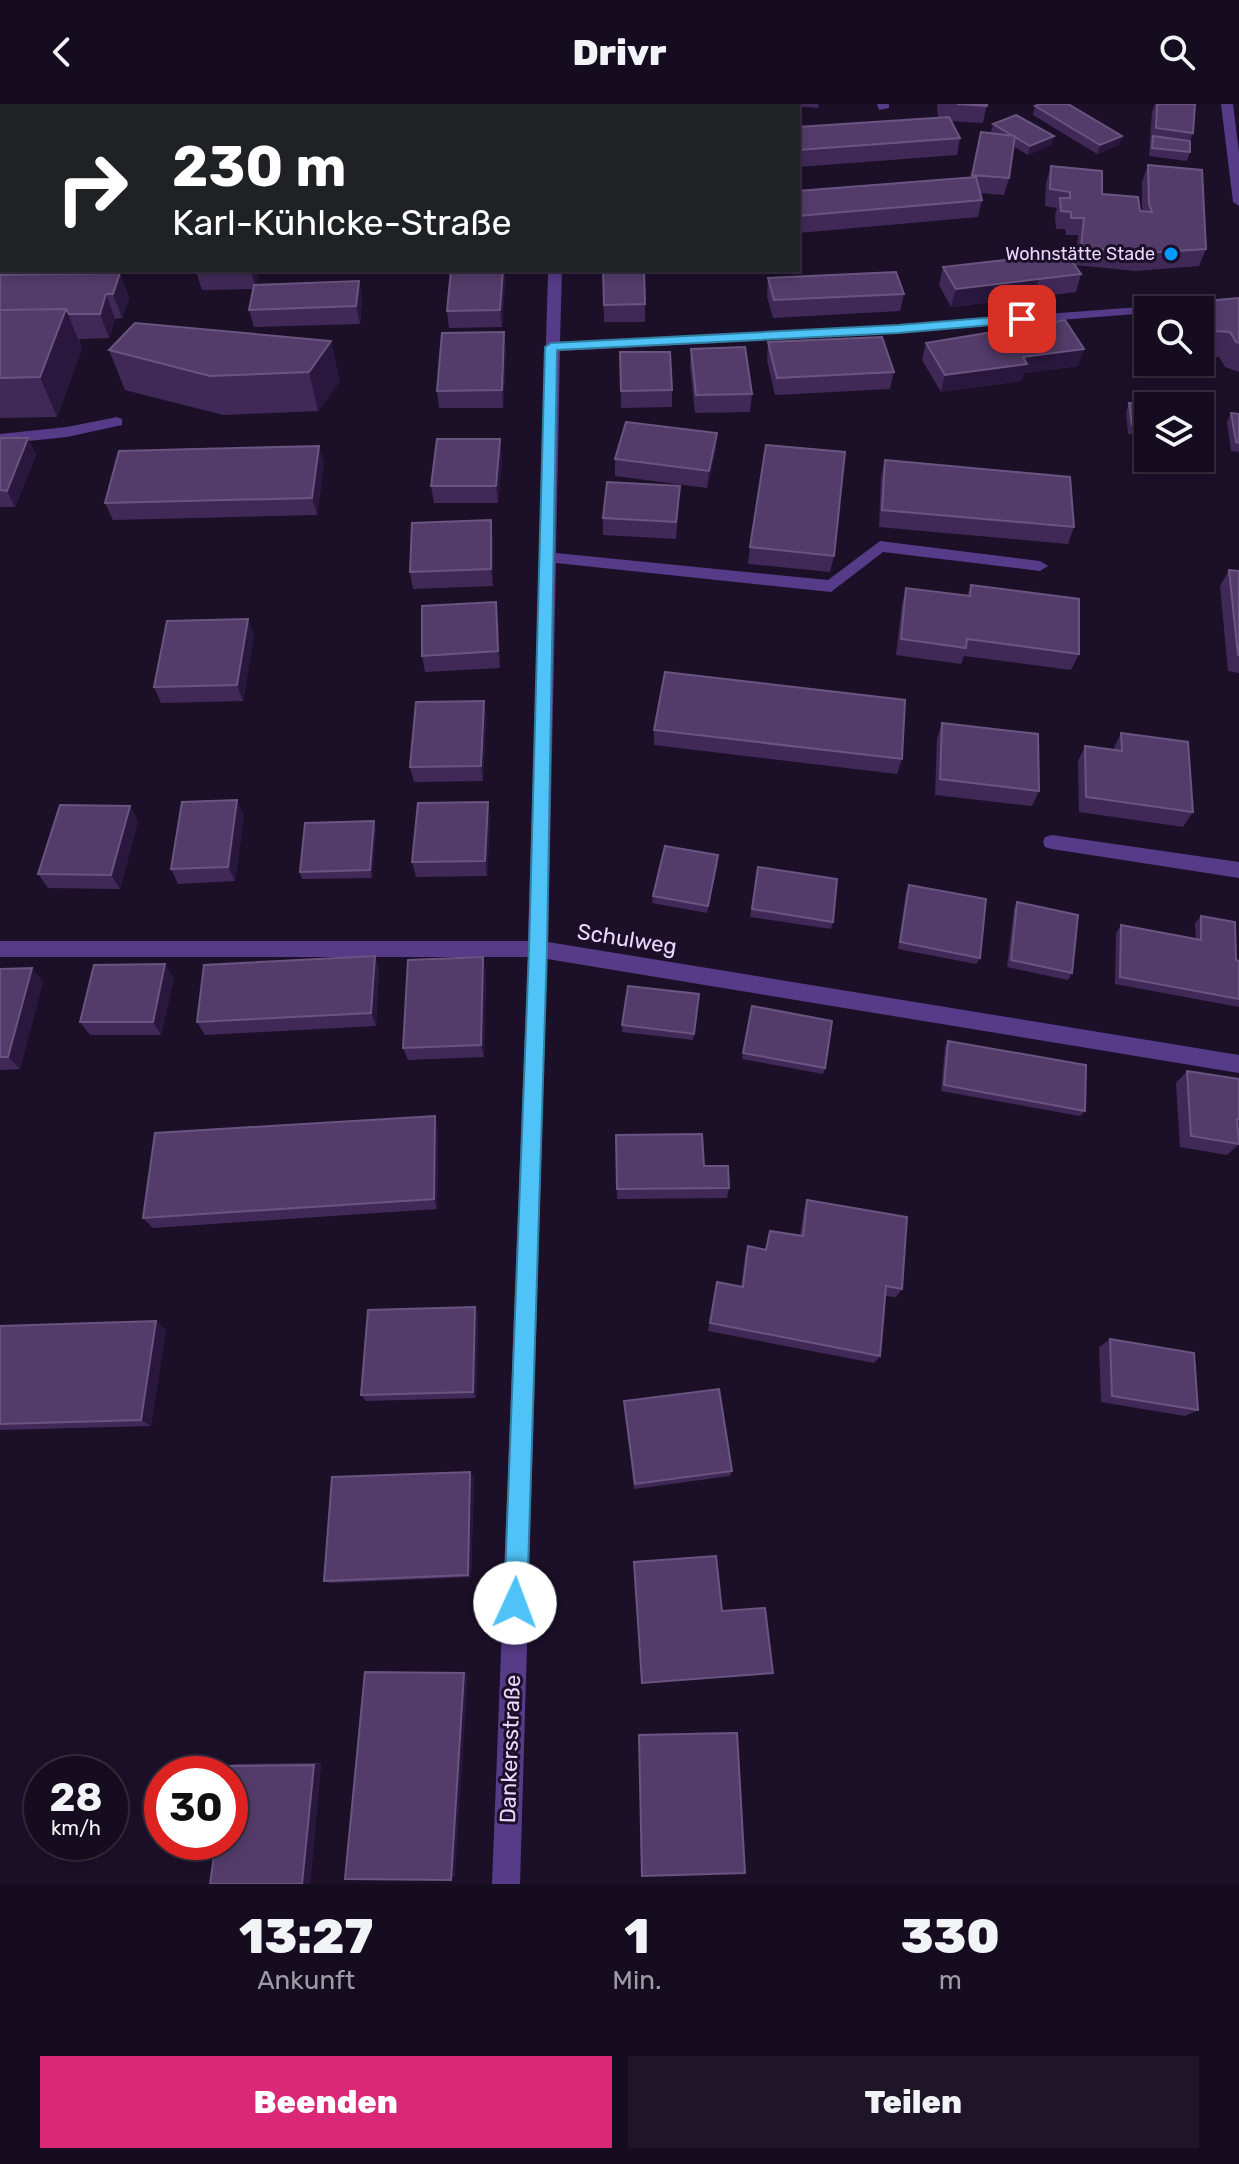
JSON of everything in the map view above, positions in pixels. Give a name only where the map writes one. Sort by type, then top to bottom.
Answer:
[{"type":"street","points":[[1227,104],[1239,202]]},
{"type":"street","name":"Dankersstraße","points":[[506,1884],[538,949],[555,272]]},
{"type":"street","points":[[551,347],[898,329],[1134,310]]},
{"type":"street","points":[[0,439],[67,432],[117,422]]},
{"type":"street","points":[[546,557],[831,586],[880,546],[1040,566]]},
{"type":"street","points":[[1052,842],[1239,870]]},
{"type":"street","name":"Schulweg","points":[[0,949],[538,949],[1239,1064]]},
{"type":"building","points":[[1068,104],[1122,136],[1100,145],[1035,106]]},
{"type":"building","points":[[1157,104],[1195,104],[1193,133],[1156,128]]},
{"type":"building","points":[[1016,115],[1054,136],[1030,146],[993,124]]},
{"type":"building","points":[[949,117],[960,138],[800,150],[800,127]]},
{"type":"building","points":[[981,132],[1015,136],[1009,178],[972,175]]},
{"type":"building","points":[[1153,136],[1190,141],[1190,152],[1152,148]]},
{"type":"building","points":[[1148,165],[1202,170],[1206,249],[1142,253],[1081,247],[1084,218],[1071,218],[1071,212],[1061,211],[1060,198],[1070,198],[1070,192],[1050,189],[1051,166],[1102,171],[1102,194],[1138,197],[1140,211],[1152,212]]},
{"type":"building","points":[[976,177],[982,200],[800,216],[800,191]]},
{"type":"building","points":[[1066,253],[1081,274],[956,289],[943,267]]},
{"type":"building","points":[[451,272],[503,272],[500,310],[447,311]]},
{"type":"building","points":[[603,272],[644,272],[645,304],[604,305]]},
{"type":"building","points":[[896,272],[904,294],[774,300],[768,278]]},
{"type":"building","points":[[120,273],[113,294],[106,294],[100,314],[69,314],[66,309],[0,310],[0,275]]},
{"type":"building","points":[[359,281],[356,306],[249,310],[254,285]]},
{"type":"building","points":[[1239,298],[1239,343],[1230,332],[1214,331],[1214,300]]},
{"type":"building","points":[[66,309],[40,377],[0,378],[0,310]]},
{"type":"building","points":[[1065,320],[1084,349],[1023,357],[1027,364],[945,375],[926,343]]},
{"type":"building","points":[[135,323],[331,341],[309,372],[210,376],[109,350]]},
{"type":"building","points":[[504,332],[502,390],[437,391],[442,333]]},
{"type":"building","points":[[882,337],[894,372],[777,378],[768,342]]},
{"type":"building","points":[[745,347],[752,394],[696,395],[691,349]]},
{"type":"building","points":[[620,352],[670,352],[672,390],[621,391]]},
{"type":"building","points":[[1129,403],[1134,403],[1132,425]]},
{"type":"building","points":[[1231,413],[1239,414],[1239,443],[1236,442]]},
{"type":"building","points":[[626,422],[717,433],[709,471],[615,459]]},
{"type":"building","points":[[0,438],[28,438],[7,491],[0,490]]},
{"type":"building","points":[[437,439],[500,439],[496,486],[431,486]]},
{"type":"building","points":[[766,445],[845,452],[834,556],[750,547]]},
{"type":"building","points":[[319,446],[312,498],[105,503],[119,451]]},
{"type":"building","points":[[885,460],[1070,477],[1074,527],[882,510]]},
{"type":"building","points":[[607,482],[680,486],[676,522],[603,518]]},
{"type":"building","points":[[491,520],[491,569],[410,572],[412,523]]},
{"type":"building","points":[[1229,570],[1239,571],[1239,655],[1238,655]]},
{"type":"building","points":[[971,585],[1079,599],[1079,654],[967,639],[966,648],[901,639],[906,588],[970,596]]},
{"type":"building","points":[[496,602],[498,651],[422,656],[422,606]]},
{"type":"building","points":[[248,619],[237,685],[154,687],[167,621]]},
{"type":"building","points":[[665,672],[905,700],[902,759],[654,730]]},
{"type":"building","points":[[484,701],[481,766],[410,767],[416,702]]},
{"type":"building","points":[[942,723],[1038,734],[1039,791],[940,779]]},
{"type":"building","points":[[1121,733],[1188,742],[1193,812],[1086,797],[1085,746],[1122,751]]},
{"type":"building","points":[[237,800],[228,867],[171,869],[182,802]]},
{"type":"building","points":[[488,802],[485,861],[412,862],[418,803]]},
{"type":"building","points":[[60,805],[130,806],[111,875],[38,874]]},
{"type":"building","points":[[374,821],[370,870],[300,872],[305,823]]},
{"type":"building","points":[[665,846],[718,855],[708,906],[653,896]]},
{"type":"building","points":[[758,867],[837,879],[833,922],[752,909]]},
{"type":"building","points":[[909,885],[986,899],[980,958],[900,942]]},
{"type":"building","points":[[1017,902],[1078,915],[1072,973],[1011,960]]},
{"type":"building","points":[[1201,916],[1235,922],[1239,999],[1120,977],[1121,925],[1201,940]]},
{"type":"building","points":[[375,956],[371,1013],[197,1022],[204,965]]},
{"type":"building","points":[[483,957],[481,1045],[403,1048],[408,960]]},
{"type":"building","points":[[165,964],[153,1022],[80,1022],[94,965]]},
{"type":"building","points":[[32,968],[8,1057],[0,1057],[0,969]]},
{"type":"building","points":[[628,986],[699,994],[694,1034],[622,1025]]},
{"type":"building","points":[[752,1006],[832,1021],[825,1068],[743,1053]]},
{"type":"building","points":[[948,1041],[1086,1065],[1085,1111],[944,1085]]},
{"type":"building","points":[[1187,1071],[1239,1079],[1239,1144],[1191,1136]]},
{"type":"building","points":[[435,1116],[434,1199],[143,1218],[155,1133]]},
{"type":"building","points":[[702,1134],[704,1166],[728,1166],[729,1188],[617,1189],[616,1135]]},
{"type":"building","points":[[807,1200],[907,1217],[902,1289],[886,1286],[880,1356],[710,1323],[717,1282],[743,1287],[748,1246],[766,1250],[770,1231],[803,1236]]},
{"type":"building","points":[[475,1307],[473,1392],[361,1395],[368,1310]]},
{"type":"building","points":[[156,1321],[141,1420],[0,1424],[0,1326]]},
{"type":"building","points":[[1110,1339],[1194,1353],[1198,1410],[1112,1396]]},
{"type":"building","points":[[719,1389],[732,1471],[635,1484],[624,1401]]},
{"type":"building","points":[[470,1472],[468,1575],[324,1581],[332,1477]]},
{"type":"building","points":[[716,1556],[722,1611],[765,1608],[773,1673],[642,1683],[634,1562]]},
{"type":"building","points":[[365,1672],[464,1673],[451,1880],[345,1879]]},
{"type":"building","points":[[737,1733],[745,1873],[642,1876],[639,1735]]},
{"type":"building","points":[[314,1765],[302,1884],[210,1884],[213,1860],[248,1860],[248,1766]]},
{"type":"place","name":"Wohnstätte Stade","points":[[1171,254]]},
{"type":"route","points":[[515,1603],[538,949],[551,347],[898,329],[1022,319]]}]
